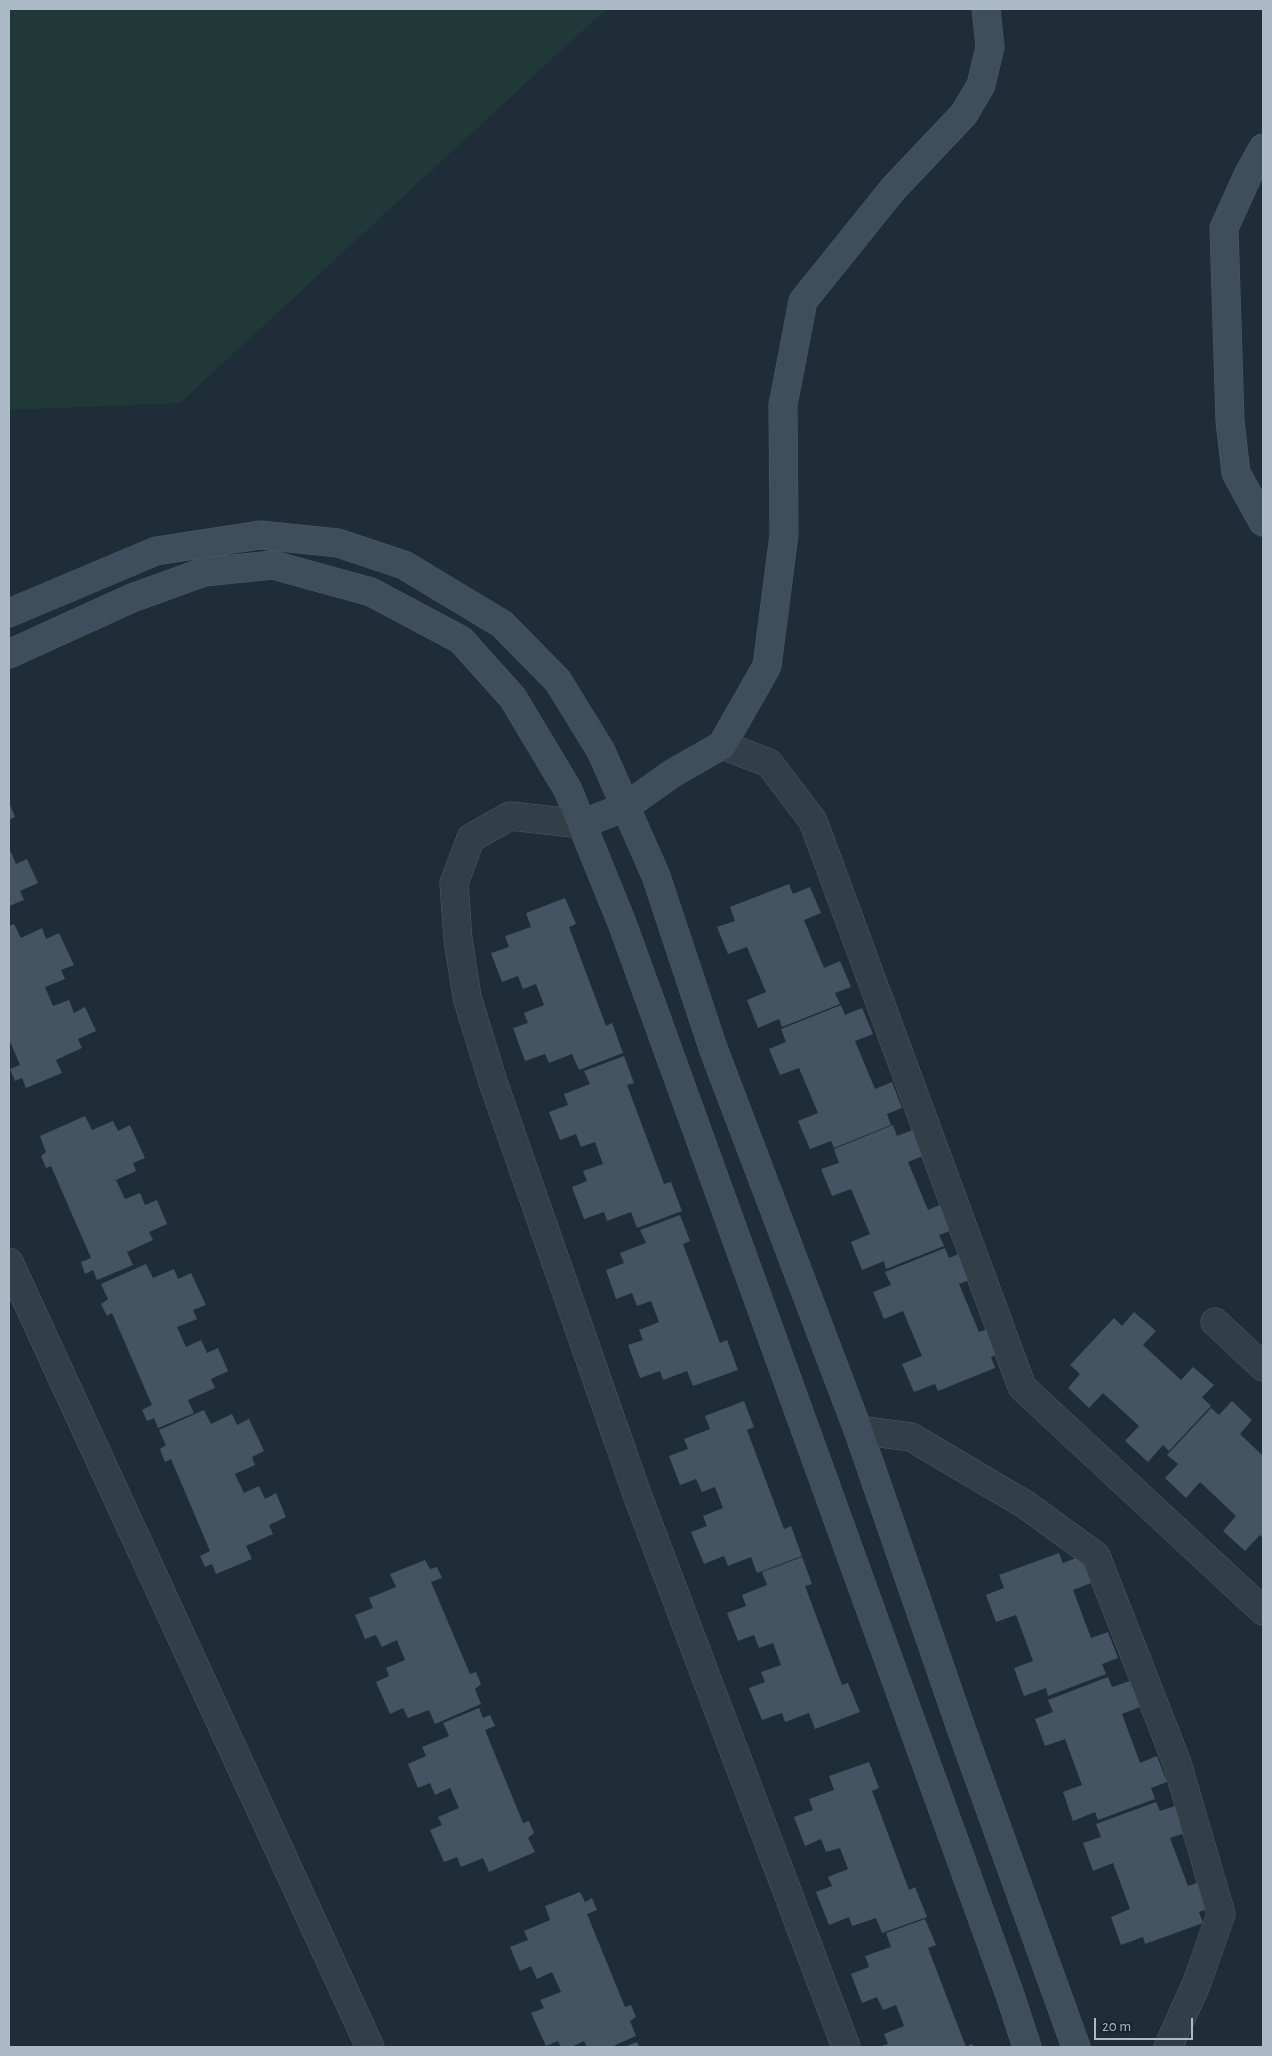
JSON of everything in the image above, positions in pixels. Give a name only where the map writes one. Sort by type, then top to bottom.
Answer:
[{"type":"street","points":[[846,2047],[638,1497],[496,1092],[467,997],[458,939],[454,883],[471,838],[510,816],[582,824],[625,807],[672,773],[722,745],[767,666],[784,534],[783,405],[803,301],[893,189],[964,114],[981,85],[990,47],[986,9]]},
{"type":"street","points":[[1263,148],[1249,173],[1224,228],[1230,421],[1236,473],[1263,522]]},
{"type":"street","points":[[9,613],[156,552],[260,535],[338,543],[404,565],[502,624],[558,681],[601,751],[656,876],[714,1048],[858,1430],[962,1732],[1076,2047]]},
{"type":"street","points":[[9,654],[132,598],[204,572],[273,565],[371,592],[461,640],[512,698],[568,790],[632,951],[1010,1995],[1027,2047]]},
{"type":"street","points":[[722,745],[769,763],[813,821],[1022,1387],[1263,1611]]},
{"type":"street","points":[[9,1262],[370,2047]]},
{"type":"street","points":[[1215,1322],[1263,1367]]},
{"type":"street","points":[[858,1430],[911,1437],[1026,1505],[1096,1556],[1177,1763],[1221,1914],[1196,1985],[1168,2047]]},
{"type":"green space","points":[[9,9],[606,9],[180,403],[9,410]]},
{"type":"building","points":[[9,802],[15,817],[9,820]]},
{"type":"building","points":[[9,852],[11,852],[16,864],[27,859],[38,883],[20,891],[24,900],[9,906]]},
{"type":"building","points":[[789,884],[793,894],[810,887],[821,913],[804,920],[824,968],[840,961],[851,987],[835,993],[840,1004],[782,1027],[779,1019],[758,1028],[747,1000],[766,992],[747,947],[728,954],[717,927],[735,921],[730,907]]},
{"type":"building","points":[[565,898],[576,924],[569,927],[606,1026],[612,1023],[623,1053],[579,1070],[572,1054],[549,1063],[545,1054],[525,1061],[513,1028],[528,1023],[524,1013],[544,1005],[536,984],[523,989],[518,976],[502,982],[491,953],[509,947],[505,936],[531,927],[526,913]]},
{"type":"building","points":[[14,924],[21,938],[42,928],[46,939],[59,933],[74,965],[61,970],[65,979],[45,987],[53,1006],[69,1000],[74,1013],[85,1007],[96,1031],[78,1039],[82,1048],[56,1060],[62,1073],[26,1088],[22,1078],[15,1081],[10,1069],[20,1065],[9,1039],[9,926]]},
{"type":"building","points":[[841,1005],[845,1015],[862,1008],[873,1034],[855,1041],[875,1089],[892,1082],[902,1108],[887,1114],[891,1125],[834,1148],[831,1141],[810,1149],[798,1121],[818,1113],[799,1068],[780,1075],[769,1049],[786,1042],[781,1029]]},
{"type":"building","points":[[624,1056],[634,1083],[627,1085],[664,1184],[671,1182],[682,1211],[637,1228],[631,1212],[607,1221],[604,1212],[584,1219],[572,1187],[587,1181],[583,1171],[603,1164],[595,1142],[581,1147],[576,1134],[560,1140],[549,1112],[568,1105],[564,1094],[590,1084],[584,1071]]},
{"type":"building","points":[[85,1116],[92,1130],[113,1121],[118,1131],[130,1125],[145,1158],[133,1163],[136,1171],[116,1180],[125,1199],[140,1193],[145,1205],[157,1200],[167,1224],[149,1232],[153,1240],[127,1252],[133,1265],[97,1280],[93,1270],[85,1274],[81,1262],[91,1258],[51,1166],[46,1168],[41,1156],[46,1152],[40,1136]]},
{"type":"building","points":[[893,1125],[897,1136],[915,1129],[925,1155],[908,1162],[928,1210],[944,1203],[955,1229],[939,1235],[944,1246],[886,1269],[884,1261],[862,1270],[851,1242],[870,1234],[851,1189],[832,1196],[821,1169],[839,1163],[834,1149]]},
{"type":"building","points":[[680,1215],[690,1241],[683,1244],[720,1343],[727,1340],[738,1370],[693,1386],[687,1371],[663,1380],[660,1371],[640,1378],[628,1345],[643,1340],[639,1330],[659,1322],[651,1301],[637,1306],[632,1293],[616,1299],[606,1270],[624,1263],[620,1253],[646,1243],[640,1230]]},
{"type":"building","points":[[945,1248],[949,1258],[966,1251],[977,1277],[959,1284],[979,1332],[996,1326],[1006,1351],[991,1357],[995,1368],[938,1391],[935,1384],[914,1392],[902,1364],[922,1356],[903,1311],[884,1319],[873,1292],[891,1285],[885,1272]]},
{"type":"building","points":[[146,1264],[153,1278],[174,1269],[178,1279],[191,1273],[206,1305],[193,1310],[197,1319],[177,1327],[186,1347],[201,1340],[207,1353],[218,1348],[228,1371],[211,1379],[215,1388],[188,1400],[194,1413],[158,1428],[154,1418],[147,1421],[142,1410],[152,1405],[112,1313],[107,1316],[101,1304],[108,1299],[101,1284]]},
{"type":"building","points":[[1134,1312],[1156,1331],[1143,1345],[1181,1380],[1193,1367],[1214,1385],[1202,1397],[1211,1406],[1169,1451],[1163,1445],[1148,1462],[1125,1441],[1139,1426],[1103,1393],[1089,1408],[1068,1388],[1080,1374],[1070,1365],[1114,1318],[1122,1326]]},
{"type":"building","points":[[744,1401],[754,1427],[747,1430],[784,1529],[791,1526],[802,1556],[757,1573],[751,1557],[728,1566],[724,1556],[704,1564],[691,1532],[707,1526],[703,1516],[723,1508],[715,1487],[702,1492],[696,1479],[680,1485],[669,1456],[688,1449],[684,1439],[710,1429],[705,1416]]},
{"type":"building","points":[[1232,1401],[1252,1420],[1240,1434],[1263,1456],[1263,1538],[1260,1535],[1245,1551],[1223,1531],[1236,1516],[1200,1482],[1186,1498],[1165,1478],[1178,1464],[1167,1455],[1211,1408],[1219,1415]]},
{"type":"building","points":[[204,1410],[211,1424],[232,1414],[237,1425],[249,1419],[264,1451],[252,1457],[255,1465],[235,1474],[244,1493],[259,1486],[265,1499],[276,1493],[286,1517],[269,1525],[273,1534],[246,1546],[252,1559],[216,1574],[212,1564],[205,1567],[200,1556],[210,1551],[171,1459],[165,1462],[160,1449],[166,1445],[159,1430]]},
{"type":"building","points":[[1059,1553],[1063,1563],[1081,1556],[1091,1583],[1073,1590],[1091,1638],[1108,1632],[1118,1658],[1102,1664],[1106,1674],[1048,1696],[1046,1688],[1024,1696],[1014,1668],[1033,1661],[1016,1615],[996,1622],[986,1595],[1004,1588],[999,1575]]},
{"type":"building","points":[[802,1557],[812,1584],[805,1586],[842,1685],[848,1683],[860,1712],[815,1729],[809,1713],[785,1722],[782,1713],[762,1720],[749,1688],[765,1682],[761,1672],[781,1665],[773,1643],[759,1648],[754,1635],[738,1641],[727,1613],[746,1606],[742,1595],[767,1585],[762,1572]]},
{"type":"building","points":[[425,1560],[430,1569],[437,1567],[442,1578],[431,1582],[470,1674],[476,1672],[481,1684],[475,1689],[481,1704],[435,1724],[429,1710],[408,1718],[403,1708],[390,1714],[376,1682],[389,1676],[386,1668],[405,1660],[397,1640],[382,1647],[376,1635],[365,1639],[355,1615],[373,1608],[369,1598],[396,1587],[390,1574]]},
{"type":"building","points":[[1108,1677],[1112,1687],[1130,1681],[1140,1707],[1122,1714],[1140,1763],[1157,1756],[1167,1782],[1151,1788],[1155,1799],[1098,1820],[1095,1812],[1073,1821],[1063,1792],[1082,1785],[1065,1739],[1045,1746],[1035,1719],[1053,1712],[1048,1700]]},
{"type":"building","points":[[479,1708],[483,1718],[490,1715],[495,1726],[485,1730],[523,1823],[529,1821],[534,1833],[528,1838],[535,1852],[489,1872],[483,1858],[461,1867],[457,1857],[444,1862],[430,1830],[442,1825],[438,1817],[459,1808],[450,1788],[435,1795],[430,1783],[418,1788],[408,1764],[426,1756],[422,1747],[449,1736],[443,1723]]},
{"type":"building","points":[[869,1762],[879,1788],[872,1791],[909,1890],[915,1887],[927,1917],[882,1933],[876,1918],[852,1926],[849,1917],[829,1925],[816,1892],[832,1886],[828,1877],[848,1869],[840,1848],[826,1852],[821,1839],[805,1846],[794,1817],[813,1810],[809,1799],[834,1790],[829,1776]]},
{"type":"building","points":[[1156,1802],[1160,1811],[1178,1805],[1188,1832],[1170,1838],[1188,1886],[1205,1880],[1215,1906],[1199,1912],[1203,1923],[1145,1944],[1143,1937],[1121,1945],[1111,1917],[1130,1909],[1113,1863],[1093,1871],[1083,1843],[1101,1837],[1096,1824]]},
{"type":"building","points":[[580,1892],[585,1902],[592,1898],[597,1910],[587,1914],[625,2007],[631,2005],[636,2017],[630,2021],[636,2036],[611,2047],[587,2047],[584,2041],[571,2047],[561,2047],[558,2041],[546,2046],[531,2013],[544,2008],[540,2000],[561,1992],[552,1972],[537,1979],[531,1966],[520,1971],[510,1947],[528,1940],[524,1931],[550,1920],[545,1906]]},
{"type":"building","points":[[925,1919],[936,1945],[928,1948],[966,2047],[878,2047],[888,2044],[884,2034],[904,2026],[896,2005],[883,2010],[877,1997],[862,2003],[851,1974],[869,1967],[865,1956],[891,1947],[886,1933]]},
{"type":"building","points":[[637,2042],[639,2047],[624,2047]]}]
